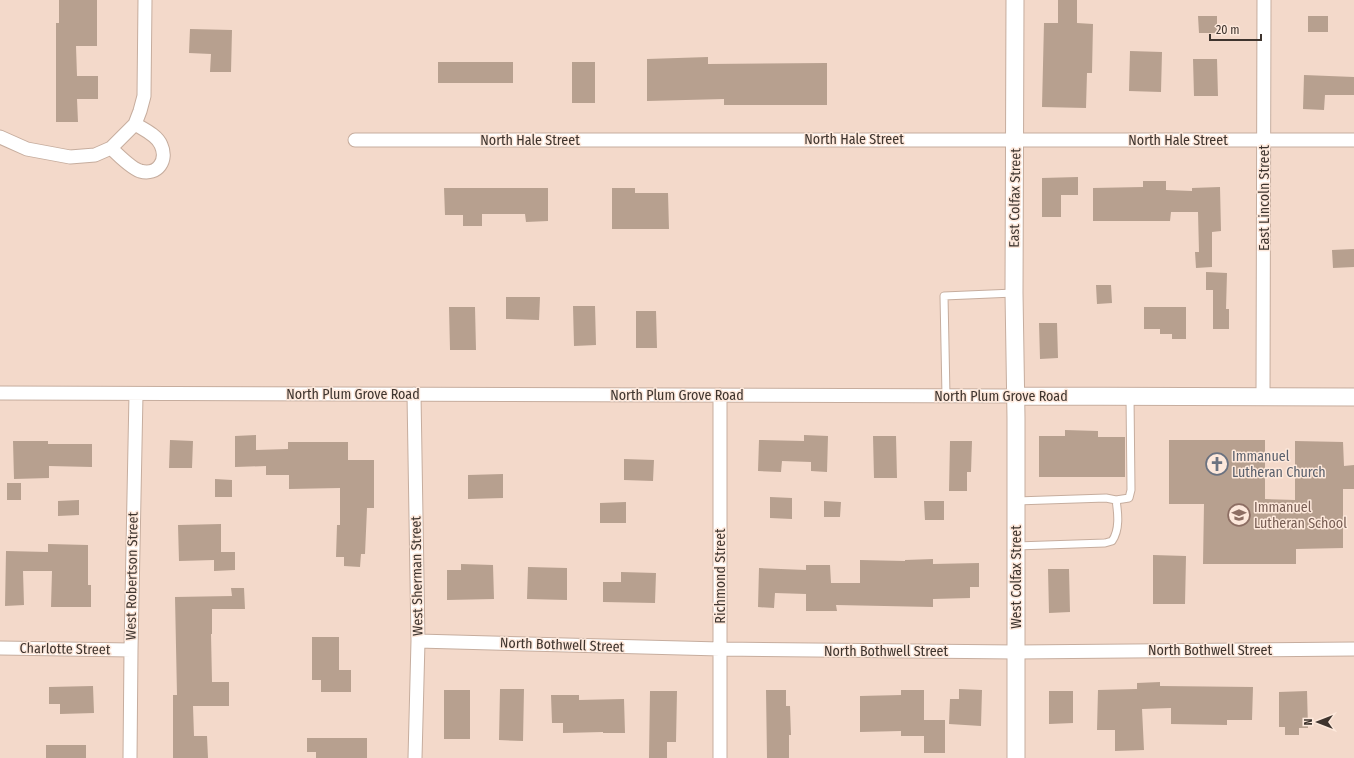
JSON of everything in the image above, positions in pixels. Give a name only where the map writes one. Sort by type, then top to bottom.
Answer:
[{"type":"street","points":[[0,137],[27,149],[70,157],[95,154],[111,148],[135,124],[144,96],[145,0]]},
{"type":"street","name":"East Colfax Street","points":[[1015,0],[1015,396]]},
{"type":"street","name":"East Lincoln Street","points":[[1264,0],[1264,396]]},
{"type":"street","points":[[111,148],[140,171],[149,172],[158,168],[163,161],[161,144],[152,134],[135,124]]},
{"type":"street","name":"North Hale Street","points":[[355,140],[1354,140]]},
{"type":"street","name":"North Plum Grove Road","points":[[0,393],[1354,397]]},
{"type":"street","name":"West Robertson Street","points":[[130,758],[136,394]]},
{"type":"street","name":"West Sherman Street","points":[[414,394],[418,641],[416,758]]},
{"type":"street","name":"Richmond Street","points":[[720,395],[720,758]]},
{"type":"street","name":"West Colfax Street","points":[[1015,396],[1016,758]]},
{"type":"street","name":"North Bothwell Street","points":[[418,641],[720,649],[1016,652],[1354,649]]},
{"type":"street","name":"Charlotte Street","points":[[0,648],[131,650]]},
{"type":"lane","points":[[946,396],[944,296],[1014,293]]},
{"type":"lane","points":[[1015,501],[1106,498],[1116,500],[1129,498],[1131,490],[1130,396]]},
{"type":"lane","points":[[1015,546],[1105,543],[1112,541],[1117,535],[1116,500]]},
{"type":"building","points":[[59,0],[97,0],[97,46],[76,46],[77,76],[98,76],[98,99],[77,99],[78,122],[56,122],[56,23],[59,23]]},
{"type":"building","points":[[1058,0],[1077,0],[1077,23],[1093,24],[1092,73],[1087,73],[1086,108],[1042,107],[1044,23],[1058,23]]},
{"type":"building","points":[[1198,16],[1217,16],[1217,33],[1199,33]]},
{"type":"building","points":[[1308,16],[1328,16],[1328,32],[1308,32]]},
{"type":"building","points":[[190,29],[232,30],[231,72],[210,72],[211,54],[189,53]]},
{"type":"building","points":[[1130,51],[1162,52],[1161,92],[1129,91]]},
{"type":"building","points":[[708,57],[708,64],[827,63],[827,105],[724,105],[724,99],[647,101],[647,59]]},
{"type":"building","points":[[1193,59],[1217,59],[1218,96],[1194,96]]},
{"type":"building","points":[[438,62],[513,62],[513,83],[438,83]]},
{"type":"building","points":[[572,62],[595,62],[595,103],[572,103]]},
{"type":"building","points":[[1304,75],[1354,77],[1354,95],[1325,95],[1324,110],[1303,109]]},
{"type":"building","points":[[1078,177],[1078,195],[1061,195],[1061,217],[1042,217],[1042,178]]},
{"type":"building","points":[[1143,181],[1166,181],[1166,190],[1192,191],[1192,188],[1220,187],[1221,231],[1212,232],[1212,267],[1196,268],[1195,252],[1199,252],[1198,212],[1171,212],[1170,221],[1093,221],[1093,188],[1143,187]]},
{"type":"building","points":[[444,188],[548,188],[548,221],[526,222],[525,214],[482,214],[482,226],[463,226],[463,215],[445,215]]},
{"type":"building","points":[[612,188],[635,188],[635,193],[668,193],[669,229],[612,229]]},
{"type":"building","points":[[1354,249],[1354,267],[1333,268],[1332,250]]},
{"type":"building","points":[[1206,272],[1227,273],[1226,309],[1229,309],[1229,329],[1213,329],[1213,290],[1206,290]]},
{"type":"building","points":[[1096,285],[1111,285],[1112,303],[1097,304]]},
{"type":"building","points":[[506,297],[540,297],[539,320],[506,319]]},
{"type":"building","points":[[573,306],[595,306],[596,345],[574,346]]},
{"type":"building","points":[[449,307],[475,307],[476,350],[450,350]]},
{"type":"building","points":[[1144,307],[1186,307],[1186,339],[1172,339],[1172,334],[1160,334],[1160,329],[1144,329]]},
{"type":"building","points":[[636,311],[656,311],[657,348],[636,348]]},
{"type":"building","points":[[1039,323],[1057,323],[1058,358],[1040,359]]},
{"type":"building","points":[[1065,430],[1098,431],[1098,437],[1125,437],[1125,477],[1039,477],[1039,436],[1065,436]]},
{"type":"building","points":[[256,435],[256,450],[288,449],[288,442],[348,442],[348,460],[374,460],[374,508],[367,508],[365,554],[361,554],[360,567],[344,566],[344,557],[336,557],[337,525],[340,525],[340,488],[289,489],[289,475],[266,475],[266,466],[235,467],[235,436]]},
{"type":"building","points":[[804,435],[828,436],[827,472],[811,471],[811,462],[782,461],[781,472],[758,471],[759,440],[804,441]]},
{"type":"building","points":[[873,436],[896,436],[897,478],[874,478]]},
{"type":"building","points":[[170,440],[193,441],[192,468],[169,468]]},
{"type":"building","name":"Immanuel Lutheran School","points":[[1169,440],[1265,440],[1265,499],[1295,500],[1295,441],[1343,442],[1344,466],[1354,465],[1354,489],[1343,489],[1343,548],[1296,549],[1296,564],[1203,564],[1204,504],[1169,504]]},
{"type":"building","points":[[13,441],[48,441],[48,444],[92,444],[92,467],[49,466],[49,478],[14,479]]},
{"type":"building","points":[[950,441],[972,441],[971,472],[967,472],[967,491],[949,491]]},
{"type":"building","points":[[624,459],[654,460],[653,481],[624,480]]},
{"type":"building","points":[[503,474],[503,498],[468,499],[468,475]]},
{"type":"building","points":[[215,479],[232,480],[232,497],[215,497]]},
{"type":"building","points":[[7,483],[21,483],[21,500],[7,500]]},
{"type":"building","points":[[770,497],[792,498],[792,519],[770,518]]},
{"type":"building","points":[[79,500],[79,515],[58,516],[58,501]]},
{"type":"building","points":[[824,501],[841,502],[840,517],[824,517]]},
{"type":"building","points":[[924,501],[944,501],[944,520],[925,520]]},
{"type":"building","points":[[626,502],[626,523],[600,523],[600,503]]},
{"type":"building","points":[[221,524],[221,552],[235,552],[235,570],[214,571],[214,560],[179,561],[178,525]]},
{"type":"building","points":[[48,544],[88,545],[88,585],[91,585],[91,607],[51,607],[52,571],[23,571],[24,605],[5,606],[6,551],[48,552]]},
{"type":"building","points":[[1153,555],[1186,556],[1185,604],[1153,604]]},
{"type":"building","points":[[933,559],[933,564],[979,563],[979,587],[970,587],[970,598],[933,599],[933,607],[836,605],[837,611],[806,611],[806,594],[775,593],[774,608],[758,607],[759,568],[806,570],[806,565],[830,565],[831,583],[860,583],[860,560],[905,561]]},
{"type":"building","points":[[461,564],[493,565],[494,599],[447,600],[447,570],[461,570]]},
{"type":"building","points":[[528,567],[567,568],[567,600],[527,599]]},
{"type":"building","points":[[1048,569],[1069,569],[1070,612],[1049,613]]},
{"type":"building","points":[[621,572],[656,573],[655,603],[603,602],[603,582],[621,582]]},
{"type":"building","points":[[231,588],[244,588],[245,609],[212,609],[211,634],[212,682],[229,682],[229,706],[193,706],[194,736],[207,736],[208,758],[173,758],[173,695],[177,695],[175,597],[232,596]]},
{"type":"building","points":[[312,637],[339,637],[339,670],[351,670],[351,692],[321,692],[321,680],[312,680]]},
{"type":"building","points":[[1160,682],[1160,686],[1253,687],[1252,720],[1227,720],[1227,725],[1171,724],[1171,708],[1142,709],[1144,750],[1115,751],[1115,730],[1097,730],[1098,690],[1137,689],[1137,683]]},
{"type":"building","points":[[93,686],[94,713],[60,714],[60,704],[49,704],[49,687]]},
{"type":"building","points":[[500,689],[524,689],[523,741],[499,740]]},
{"type":"building","points":[[959,689],[982,690],[981,726],[949,724],[950,699],[959,699]]},
{"type":"building","points":[[444,690],[470,690],[470,739],[444,739]]},
{"type":"building","points":[[766,690],[786,690],[786,706],[790,706],[791,735],[789,735],[789,758],[767,758]]},
{"type":"building","points":[[901,690],[924,690],[924,720],[945,720],[945,753],[924,753],[924,736],[901,736],[901,731],[860,732],[860,696],[901,695]]},
{"type":"building","points":[[650,691],[677,691],[676,742],[667,742],[667,758],[649,758]]},
{"type":"building","points":[[1049,691],[1073,691],[1073,723],[1049,724]]},
{"type":"building","points":[[1307,691],[1308,728],[1299,728],[1299,735],[1285,735],[1285,727],[1279,727],[1279,692]]},
{"type":"building","points":[[551,695],[579,695],[579,700],[624,699],[625,733],[563,733],[563,723],[552,723]]},
{"type":"building","points":[[307,738],[367,738],[367,758],[316,758],[316,752],[307,752]]},
{"type":"building","points":[[46,745],[86,745],[86,758],[46,758]]},
{"type":"place","name":"Immanuel Lutheran Church","points":[[1217,464]]},
{"type":"place","name":"Immanuel Lutheran School","points":[[1239,515]]}]
